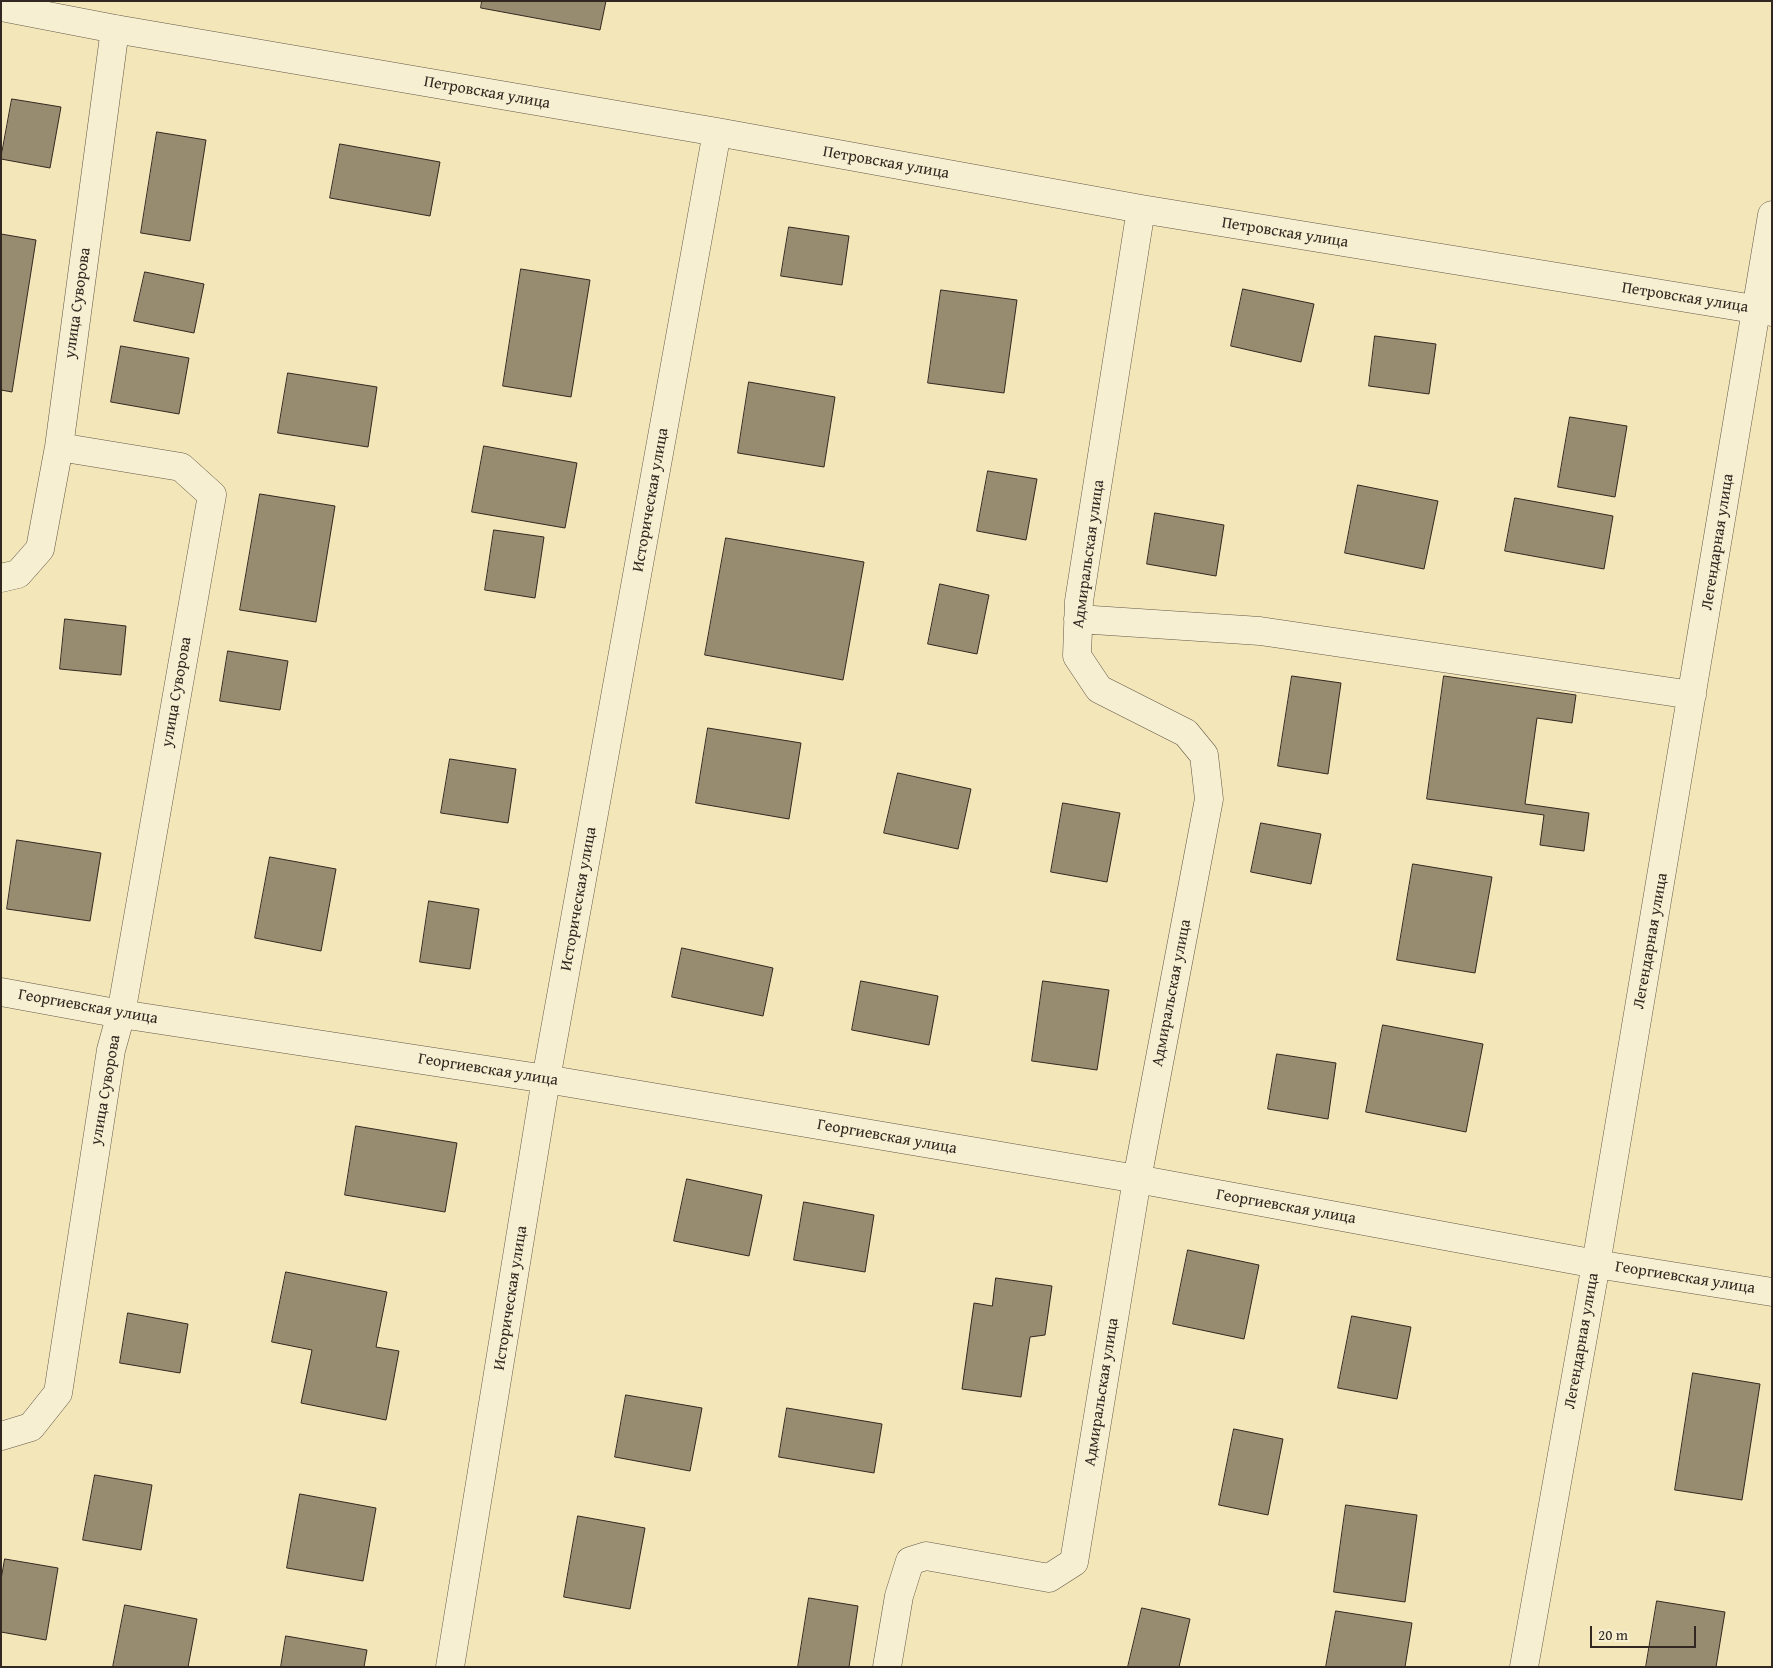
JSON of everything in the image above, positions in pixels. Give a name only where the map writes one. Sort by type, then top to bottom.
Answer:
[{"type":"street","name":"Петровская улица","points":[[1,7],[115,29],[717,132],[1141,209],[1764,311]]},
{"type":"street","name":"улица Суворова","points":[[1,1436],[31,1427],[58,1394],[111,1050],[121,1014],[212,495],[181,467],[59,447],[115,29]]},
{"type":"street","name":"Историческая улица","points":[[450,1667],[546,1079],[717,132]]},
{"type":"street","name":"Адмиральская улица","points":[[886,1667],[899,1596],[910,1561],[926,1556],[1049,1578],[1074,1562],[1137,1179],[1209,799],[1204,755],[1186,733],[1099,689],[1077,656],[1078,619],[1141,209]]},
{"type":"street","name":"Легендарная улица","points":[[1524,1667],[1596,1264],[1692,695],[1764,311],[1772,215]]},
{"type":"street","points":[[1,578],[18,574],[40,549],[59,447]]},
{"type":"street","points":[[1078,619],[1260,631],[1692,695]]},
{"type":"street","name":"Георгиевская улица","points":[[1,992],[121,1014],[546,1079],[1137,1179],[1596,1264],[1772,1292]]},
{"type":"building","points":[[482,1],[606,1],[600,30],[481,8]]},
{"type":"building","points":[[12,99],[61,107],[50,168],[1,159]]},
{"type":"building","points":[[157,132],[206,140],[190,241],[141,233]]},
{"type":"building","points":[[340,144],[440,162],[430,216],[330,198]]},
{"type":"building","points":[[789,227],[849,236],[842,285],[781,276]]},
{"type":"building","points":[[1,234],[36,240],[12,392],[1,390]]},
{"type":"building","points":[[521,269],[590,280],[571,397],[503,386]]},
{"type":"building","points":[[145,272],[204,284],[194,333],[134,321]]},
{"type":"building","points":[[1243,289],[1314,304],[1301,362],[1231,346]]},
{"type":"building","points":[[941,290],[1017,300],[1004,393],[928,383]]},
{"type":"building","points":[[1375,336],[1436,344],[1429,394],[1369,386]]},
{"type":"building","points":[[121,346],[189,358],[179,414],[111,402]]},
{"type":"building","points":[[288,373],[377,387],[368,447],[278,433]]},
{"type":"building","points":[[749,382],[835,397],[824,467],[738,453]]},
{"type":"building","points":[[1570,417],[1627,426],[1615,497],[1558,487]]},
{"type":"building","points":[[484,446],[577,463],[565,528],[472,512]]},
{"type":"building","points":[[988,471],[1037,479],[1026,540],[977,531]]},
{"type":"building","points":[[1358,485],[1438,501],[1424,569],[1345,553]]},
{"type":"building","points":[[260,494],[335,506],[316,622],[240,610]]},
{"type":"building","points":[[1515,498],[1613,516],[1604,569],[1505,551]]},
{"type":"building","points":[[1155,513],[1224,525],[1216,576],[1147,564]]},
{"type":"building","points":[[494,530],[544,537],[535,598],[485,590]]},
{"type":"building","points":[[726,538],[864,562],[843,680],[705,655]]},
{"type":"building","points":[[940,584],[989,595],[977,654],[928,644]]},
{"type":"building","points":[[65,619],[126,626],[121,675],[60,669]]},
{"type":"building","points":[[228,651],[288,661],[280,710],[220,701]]},
{"type":"building","points":[[1292,676],[1341,683],[1328,774],[1278,766]]},
{"type":"building","points":[[1444,676],[1576,695],[1572,723],[1537,718],[1525,804],[1589,813],[1584,851],[1540,845],[1544,815],[1427,799]]},
{"type":"building","points":[[708,728],[801,743],[789,819],[696,803]]},
{"type":"building","points":[[450,759],[516,769],[508,823],[441,813]]},
{"type":"building","points":[[898,773],[971,789],[958,849],[884,833]]},
{"type":"building","points":[[1063,803],[1120,813],[1107,882],[1051,872]]},
{"type":"building","points":[[1261,823],[1321,834],[1311,884],[1251,872]]},
{"type":"building","points":[[17,840],[101,853],[90,921],[7,909]]},
{"type":"building","points":[[270,857],[336,869],[321,951],[255,938]]},
{"type":"building","points":[[1413,864],[1492,877],[1475,973],[1397,960]]},
{"type":"building","points":[[429,901],[479,909],[470,969],[420,962]]},
{"type":"building","points":[[682,948],[773,968],[763,1016],[672,997]]},
{"type":"building","points":[[861,981],[938,996],[929,1045],[852,1030]]},
{"type":"building","points":[[1043,981],[1109,990],[1097,1070],[1032,1061]]},
{"type":"building","points":[[1383,1025],[1483,1044],[1466,1132],[1366,1112]]},
{"type":"building","points":[[1277,1054],[1336,1063],[1328,1119],[1268,1109]]},
{"type":"building","points":[[356,1126],[457,1143],[445,1212],[345,1195]]},
{"type":"building","points":[[687,1179],[762,1195],[749,1256],[674,1241]]},
{"type":"building","points":[[804,1202],[874,1215],[865,1272],[794,1260]]},
{"type":"building","points":[[1188,1250],[1259,1265],[1244,1339],[1173,1324]]},
{"type":"building","points":[[286,1272],[387,1292],[376,1347],[399,1351],[386,1420],[301,1403],[312,1350],[272,1342]]},
{"type":"building","points":[[996,1278],[1052,1286],[1045,1335],[1030,1337],[1021,1397],[962,1389],[974,1303],[992,1306]]},
{"type":"building","points":[[128,1313],[188,1324],[180,1373],[120,1363]]},
{"type":"building","points":[[1352,1316],[1411,1327],[1397,1399],[1338,1388]]},
{"type":"building","points":[[1693,1373],[1760,1384],[1742,1500],[1675,1490]]},
{"type":"building","points":[[626,1395],[702,1408],[690,1471],[615,1457]]},
{"type":"building","points":[[787,1408],[882,1424],[874,1473],[779,1457]]},
{"type":"building","points":[[1234,1429],[1283,1439],[1268,1515],[1219,1505]]},
{"type":"building","points":[[95,1475],[152,1485],[141,1550],[83,1540]]},
{"type":"building","points":[[300,1494],[376,1508],[363,1581],[287,1568]]},
{"type":"building","points":[[1346,1505],[1417,1515],[1405,1602],[1334,1592]]},
{"type":"building","points":[[578,1516],[645,1528],[630,1609],[564,1597]]},
{"type":"building","points":[[5,1559],[58,1568],[46,1640],[1,1632],[1,1580]]},
{"type":"building","points":[[809,1598],[858,1606],[849,1667],[798,1667]]},
{"type":"building","points":[[1657,1601],[1725,1612],[1716,1667],[1646,1667]]},
{"type":"building","points":[[125,1605],[197,1619],[188,1667],[113,1667]]},
{"type":"building","points":[[1142,1608],[1190,1619],[1179,1667],[1128,1667]]},
{"type":"building","points":[[1336,1611],[1412,1623],[1405,1667],[1326,1667]]},
{"type":"building","points":[[286,1636],[367,1650],[364,1667],[281,1667]]}]
